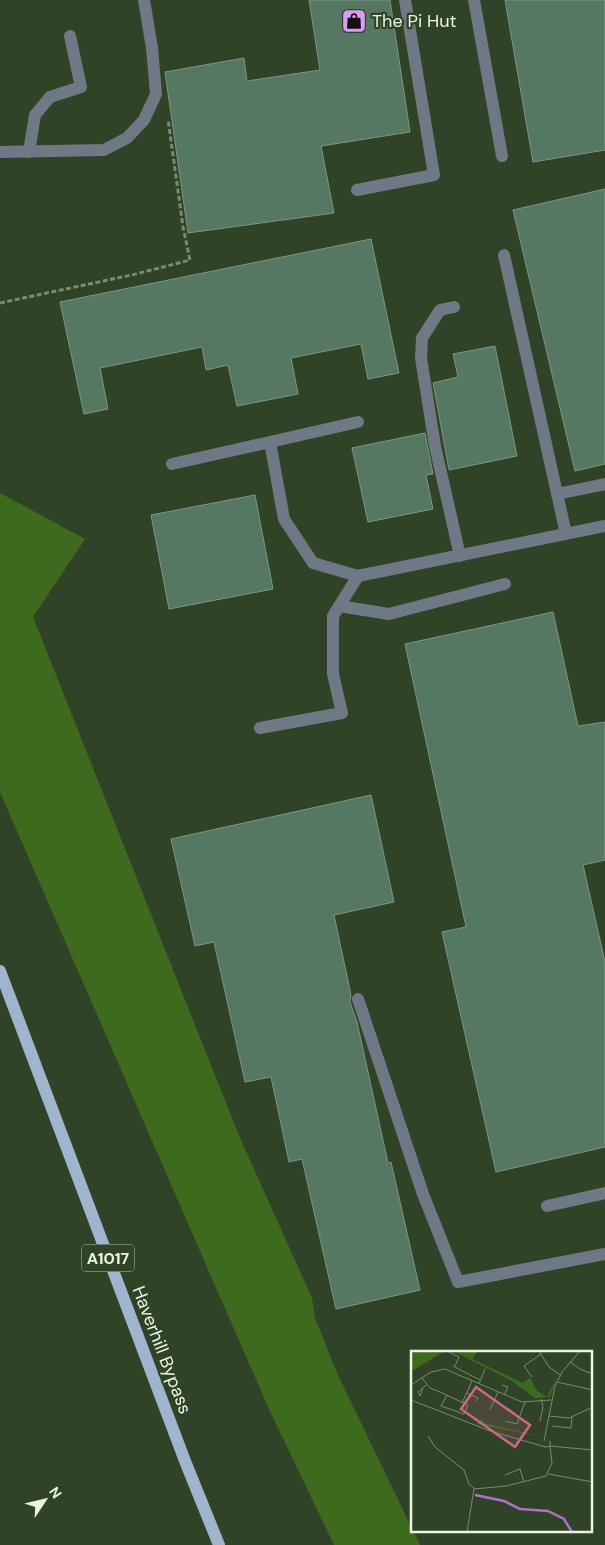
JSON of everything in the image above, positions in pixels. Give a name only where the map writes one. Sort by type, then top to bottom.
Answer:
[{"type":"main road","name":"Haverhill Bypass","points":[[0,970],[185,1461],[220,1545]]},
{"type":"street","points":[[0,152],[104,150],[127,138],[144,120],[156,94],[152,48],[144,0]]},
{"type":"street","points":[[357,190],[434,175],[405,0]]},
{"type":"street","points":[[474,0],[502,156]]},
{"type":"street","points":[[30,152],[35,115],[50,97],[81,87],[70,36]]},
{"type":"street","points":[[504,256],[566,534]]},
{"type":"street","points":[[454,307],[440,310],[430,325],[422,338],[421,358],[435,446],[460,556]]},
{"type":"street","points":[[172,464],[358,422]]},
{"type":"street","points":[[270,442],[284,519],[312,563],[358,576],[605,526]]},
{"type":"street","points":[[557,494],[605,484]]},
{"type":"street","points":[[260,728],[342,713],[332,674],[333,616],[358,576]]},
{"type":"street","points":[[339,606],[388,614],[505,584]]},
{"type":"street","points":[[358,999],[423,1194],[458,1282],[605,1254]]},
{"type":"street","points":[[548,1206],[605,1193]]},
{"type":"path","points":[[0,303],[136,274],[190,260],[183,227],[168,116]]},
{"type":"green space","points":[[0,493],[85,539],[33,617],[240,1138],[312,1298],[315,1318],[337,1373],[411,1526],[411,1532],[414,1532],[420,1545],[334,1545],[268,1407],[0,792]]},
{"type":"building","points":[[309,0],[390,0],[410,132],[321,146],[334,213],[188,233],[165,72],[244,58],[247,81],[320,70]]},
{"type":"building","points":[[505,0],[605,0],[605,150],[533,162]]},
{"type":"building","points":[[605,189],[605,464],[575,471],[513,210]]},
{"type":"building","points":[[371,239],[399,373],[368,379],[361,344],[291,358],[298,394],[237,406],[228,365],[206,370],[202,347],[100,368],[108,409],[84,414],[60,302]]},
{"type":"building","points":[[495,346],[517,456],[449,470],[433,383],[458,377],[453,354]]},
{"type":"building","points":[[425,433],[433,474],[426,475],[433,509],[368,522],[352,448]]},
{"type":"building","points":[[255,495],[273,589],[169,609],[151,515]]},
{"type":"building","points":[[553,612],[578,726],[605,722],[605,860],[583,865],[605,962],[605,1147],[496,1172],[442,932],[466,927],[405,644]]},
{"type":"building","points":[[371,795],[394,902],[334,915],[351,995],[350,1002],[357,1022],[388,1163],[391,1162],[420,1290],[336,1309],[302,1159],[289,1162],[271,1077],[245,1082],[214,942],[195,946],[171,839]]},
{"type":"place","name":"The Pi Hut","points":[[354,21]]}]
